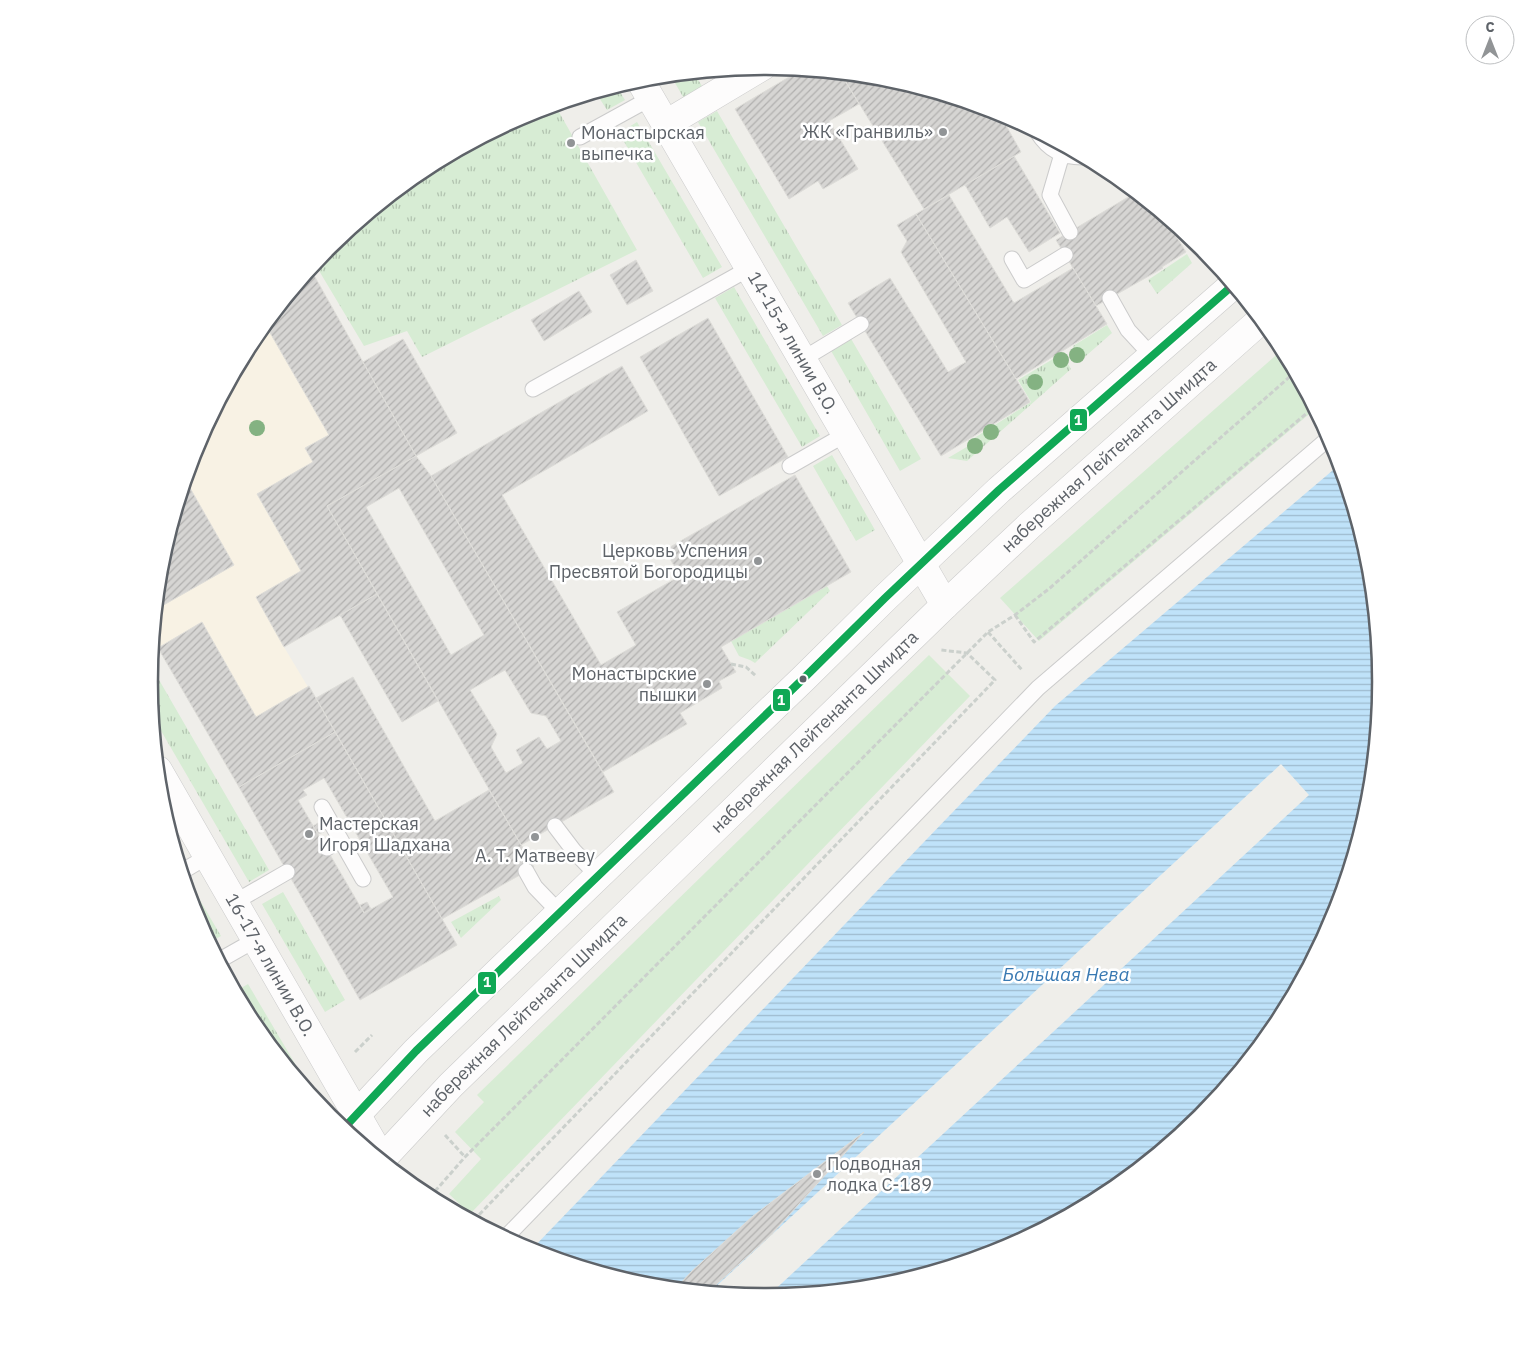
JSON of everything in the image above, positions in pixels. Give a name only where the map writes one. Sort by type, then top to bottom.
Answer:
[{"type":"street","points":[[666,124],[747,75]]},
{"type":"street","name":"14-15-я линии В.О.","points":[[646,89],[945,605]]},
{"type":"street","points":[[350,1121],[416,1051],[999,490],[1228,290]]},
{"type":"street","name":"набережная Лейтенанта Шмидта","points":[[386,1155],[451,1085],[945,605],[1028,526],[1255,325]]},
{"type":"street","name":"16-17-я линии В.О.","points":[[168,787],[257,939],[350,1121]]},
{"type":"lane","points":[[580,137],[646,89]]},
{"type":"lane","points":[[1050,147],[1065,154]]},
{"type":"lane","points":[[1062,154],[1050,195],[1070,232]]},
{"type":"lane","points":[[1012,259],[1024,280],[1065,255]]},
{"type":"lane","points":[[533,389],[750,268]]},
{"type":"lane","points":[[1110,298],[1128,330],[1152,356]]},
{"type":"lane","points":[[803,359],[861,324]]},
{"type":"lane","points":[[790,466],[846,434]]},
{"type":"lane","points":[[511,1232],[1038,688],[1323,444]]},
{"type":"lane","points":[[322,807],[363,879]]},
{"type":"lane","points":[[555,826],[574,851],[598,876]]},
{"type":"lane","points":[[327,848],[340,840]]},
{"type":"lane","points":[[188,868],[208,856]]},
{"type":"lane","points":[[526,871],[535,886],[560,913]]},
{"type":"lane","points":[[235,902],[286,872]]},
{"type":"lane","points":[[225,957],[257,939]]},
{"type":"path","points":[[435,1191],[465,1157],[988,632],[1015,615],[1050,588],[1289,376]]},
{"type":"path","points":[[1015,615],[1034,642],[1308,412]]},
{"type":"path","points":[[988,632],[1019,668]]},
{"type":"path","points":[[478,1215],[995,680],[967,653],[934,649]]},
{"type":"path","points":[[731,664],[746,668],[756,676]]},
{"type":"path","points":[[443,1133],[465,1157]]},
{"type":"shaded area","points":[[314,276],[416,456],[327,506],[377,594],[284,647],[335,732],[239,787],[160,650],[164,602],[170,563],[179,525],[205,449],[221,413],[261,345],[284,312]]},
{"type":"green space","points":[[698,79],[705,91],[686,102],[674,82]]},
{"type":"green space","points":[[621,93],[625,100],[607,110],[600,98]]},
{"type":"green space","points":[[559,111],[637,250],[422,357],[407,331],[364,346],[319,271],[365,226],[428,177],[462,156],[497,138]]},
{"type":"green space","points":[[717,111],[842,325],[823,336],[698,122]]},
{"type":"green space","points":[[637,122],[722,267],[703,278],[619,133]]},
{"type":"green space","points":[[1187,254],[1192,263],[1157,294],[1148,280]]},
{"type":"green space","points":[[734,287],[820,436],[802,447],[715,298]]},
{"type":"green space","points":[[1107,325],[1112,333],[1079,362],[1072,351],[1074,349],[1073,346]]},
{"type":"green space","points":[[850,337],[921,459],[900,471],[830,349]]},
{"type":"green space","points":[[1058,356],[1060,358],[1063,356],[1071,369],[967,461],[948,458],[970,445],[968,442],[1031,402],[1018,380]]},
{"type":"green space","points":[[1276,356],[1309,414],[1039,641],[1000,598]]},
{"type":"green space","points":[[832,455],[875,530],[856,541],[813,466]]},
{"type":"green space","points":[[827,586],[830,591],[755,663],[739,656],[731,641]]},
{"type":"green space","points":[[929,655],[970,696],[472,1212],[463,1208],[449,1194],[481,1159],[455,1132],[484,1102],[477,1095]]},
{"type":"green space","points":[[158,678],[269,870],[249,882],[161,731]]},
{"type":"green space","points":[[283,892],[345,1000],[325,1012],[262,904]]},
{"type":"green space","points":[[499,896],[501,900],[461,938],[451,922]]},
{"type":"green space","points":[[200,900],[221,936],[216,939]]},
{"type":"green space","points":[[248,984],[296,1066],[284,1051],[242,988]]},
{"type":"water","name":"Большая Нева","points":[[1333,470],[1351,525],[1360,563],[1370,642],[1372,682],[1370,721],[1360,800],[1339,876],[1309,950],[1290,985],[1246,1051],[1194,1110],[1134,1163],[1068,1207],[997,1242],[960,1256],[883,1276],[805,1287],[725,1287],[686,1283],[608,1267],[537,1244],[1055,706]]},
{"type":"pier","points":[[1281,764],[1309,795],[777,1288],[716,1286]]},
{"type":"building","points":[[791,76],[845,80],[859,104],[829,121],[858,169],[823,189],[818,181],[789,199],[735,109]]},
{"type":"building","name":"ЖК «Гранвиль»","points":[[845,80],[922,96],[960,107],[1006,125],[1021,152],[924,209]]},
{"type":"building","points":[[1014,156],[1060,233],[1029,252],[1007,217],[990,228],[965,185]]},
{"type":"building","points":[[949,195],[1014,303],[1073,268],[1107,324],[1016,379],[916,214]]},
{"type":"building","points":[[1129,196],[1176,236],[1186,252],[1163,268],[1096,306],[1056,240]]},
{"type":"building","points":[[916,214],[1030,402],[941,456],[848,303],[890,278],[948,372],[966,362],[901,252],[907,241],[897,225]]},
{"type":"building","points":[[636,260],[653,291],[627,305],[610,275]]},
{"type":"building","points":[[314,276],[416,456],[327,506],[377,594],[284,647],[256,597],[301,571],[257,494],[313,462],[305,448],[329,435],[270,332],[284,312]]},
{"type":"building","points":[[579,291],[592,312],[544,341],[531,320]]},
{"type":"building","points":[[708,318],[788,457],[719,496],[640,357]]},
{"type":"building","points":[[403,339],[457,433],[416,456],[363,362]]},
{"type":"building","points":[[622,366],[648,411],[502,495],[601,665],[636,645],[617,612],[680,576],[665,550],[795,475],[851,572],[721,647],[736,672],[719,681],[722,688],[680,713],[687,724],[603,772],[431,476]]},
{"type":"building","points":[[416,456],[431,476],[614,792],[521,845],[327,506]],"holes":[[[399,488],[484,635],[451,655],[366,507]],[[505,670],[531,713],[546,716],[561,741],[547,749],[539,737],[516,750],[523,763],[506,773],[491,747],[497,734],[470,690]]]},
{"type":"building","points":[[190,489],[234,565],[164,605],[170,563]]},
{"type":"building","points":[[377,594],[438,701],[402,722],[340,615]]},
{"type":"building","points":[[202,622],[256,717],[309,686],[335,732],[239,787],[160,651],[160,647]]},
{"type":"building","points":[[353,677],[435,821],[489,790],[534,867],[442,919],[316,698]]},
{"type":"building","points":[[335,732],[457,945],[360,1000],[239,787]],"holes":[[[324,778],[393,897],[364,913],[298,800],[307,795],[303,790]]]},
{"type":"building","points":[[318,823],[324,832],[318,834],[313,826]]},
{"type":"building","points":[[367,902],[371,909],[364,913],[360,905]]},
{"type":"building","name":"Подводная лодка С-189","points":[[864,1132],[771,1235],[715,1286],[681,1282],[753,1216]]},
{"type":"transit line","name":"1","points":[[349,1122],[416,1051],[885,598],[999,490],[1228,290]]},
{"type":"place","name":"ЖК «Гранвиль»","points":[[943,132]]},
{"type":"place","name":"Монастырская выпечка","points":[[571,143]]},
{"type":"place","name":"Церковь Успения Пресвятой Богородицы","points":[[758,561]]},
{"type":"place","name":"Монастырские пышки","points":[[707,684]]},
{"type":"place","name":"Мастерская Игоря Шадхана","points":[[309,834]]},
{"type":"place","name":"А. Т. Матвееву","points":[[535,837]]},
{"type":"place","name":"Подводная лодка С-189","points":[[817,1174]]}]
